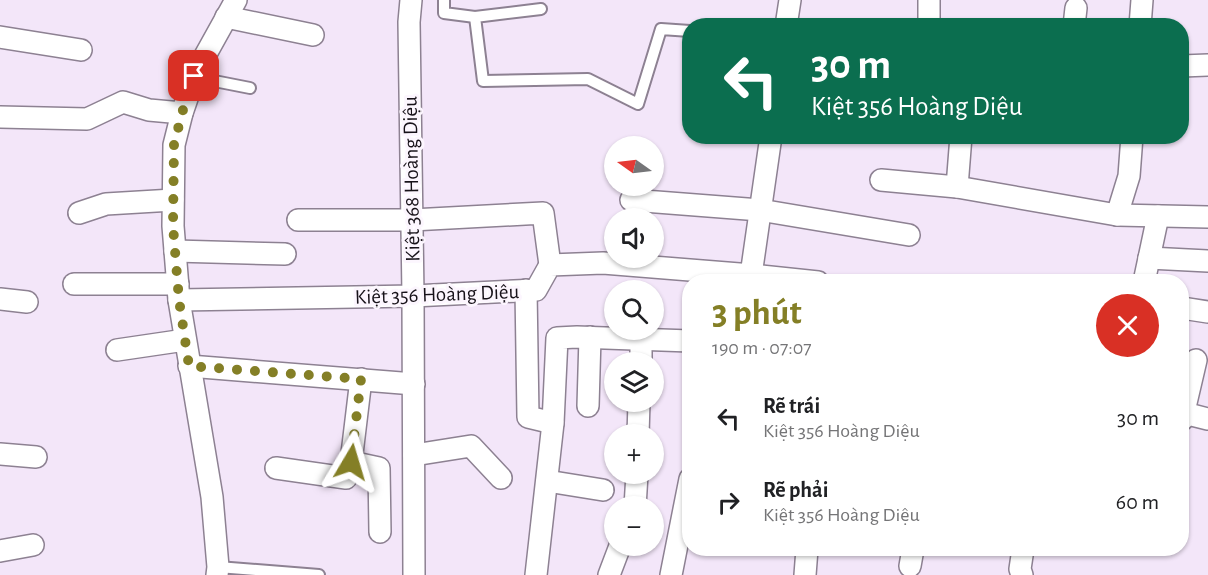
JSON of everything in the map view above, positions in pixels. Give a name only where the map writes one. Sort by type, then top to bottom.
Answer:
[{"type":"street","name":"Kiệt 368 Hoàng Diệu","points":[[411,0],[409,22],[414,575]]},
{"type":"street","points":[[787,18],[790,0]]},
{"type":"street","points":[[928,0],[928,18]]},
{"type":"street","points":[[1141,18],[1142,0]]},
{"type":"street","points":[[217,571],[212,497],[178,292],[173,226],[174,145],[194,76],[231,9],[313,35]]},
{"type":"street","points":[[0,37],[81,50]]},
{"type":"street","points":[[1189,66],[1208,65]]},
{"type":"street","points":[[0,117],[87,119],[123,102],[149,110],[182,113]]},
{"type":"street","points":[[752,274],[770,144]]},
{"type":"street","points":[[957,187],[960,144]]},
{"type":"street","points":[[1117,215],[1129,176],[1131,144]]},
{"type":"street","points":[[881,180],[957,187],[1117,215],[1208,217]]},
{"type":"street","points":[[80,213],[106,204],[173,200]]},
{"type":"street","points":[[631,200],[760,210],[909,235]]},
{"type":"street","points":[[298,220],[412,220],[543,213],[550,265],[603,263],[712,274]]},
{"type":"street","points":[[1146,274],[1158,216]]},
{"type":"street","points":[[175,251],[285,254]]},
{"type":"street","points":[[1149,258],[1208,261]]},
{"type":"street","name":"Kiệt 356 Hoàng Diệu","points":[[74,284],[178,292],[413,296],[536,290],[550,265]]},
{"type":"street","points":[[526,290],[528,417],[553,423]]},
{"type":"street","points":[[0,299],[27,302]]},
{"type":"street","points":[[1189,309],[1208,312]]},
{"type":"street","points":[[588,406],[590,337]]},
{"type":"street","points":[[536,575],[553,423],[557,338],[604,338]]},
{"type":"street","points":[[117,350],[185,340]]},
{"type":"street","points":[[657,340],[682,342]]},
{"type":"street","points":[[1189,385],[1195,360]]},
{"type":"street","points":[[189,366],[414,384]]},
{"type":"street","points":[[276,468],[346,478],[351,462],[361,379]]},
{"type":"street","points":[[1189,409],[1208,419]]},
{"type":"street","points":[[414,455],[471,446],[501,478]]},
{"type":"street","points":[[0,454],[36,457]]},
{"type":"street","points":[[351,462],[379,468],[380,531]]},
{"type":"street","points":[[547,481],[603,490]]},
{"type":"street","points":[[671,575],[682,519]]},
{"type":"street","points":[[0,551],[33,545]]},
{"type":"street","points":[[609,575],[616,556]]},
{"type":"street","points":[[806,575],[807,556]]},
{"type":"street","points":[[1022,556],[1020,569],[1022,575]]},
{"type":"lane","points":[[444,0],[444,13],[475,17],[541,9]]},
{"type":"lane","points":[[475,17],[483,81],[588,80],[638,104],[661,29],[682,30]]},
{"type":"lane","points":[[194,76],[250,88]]},
{"type":"lane","points":[[217,571],[319,575]]},
{"type":"route","points":[[194,76],[174,145],[173,226],[179,300],[189,366],[361,379],[351,462]]}]
